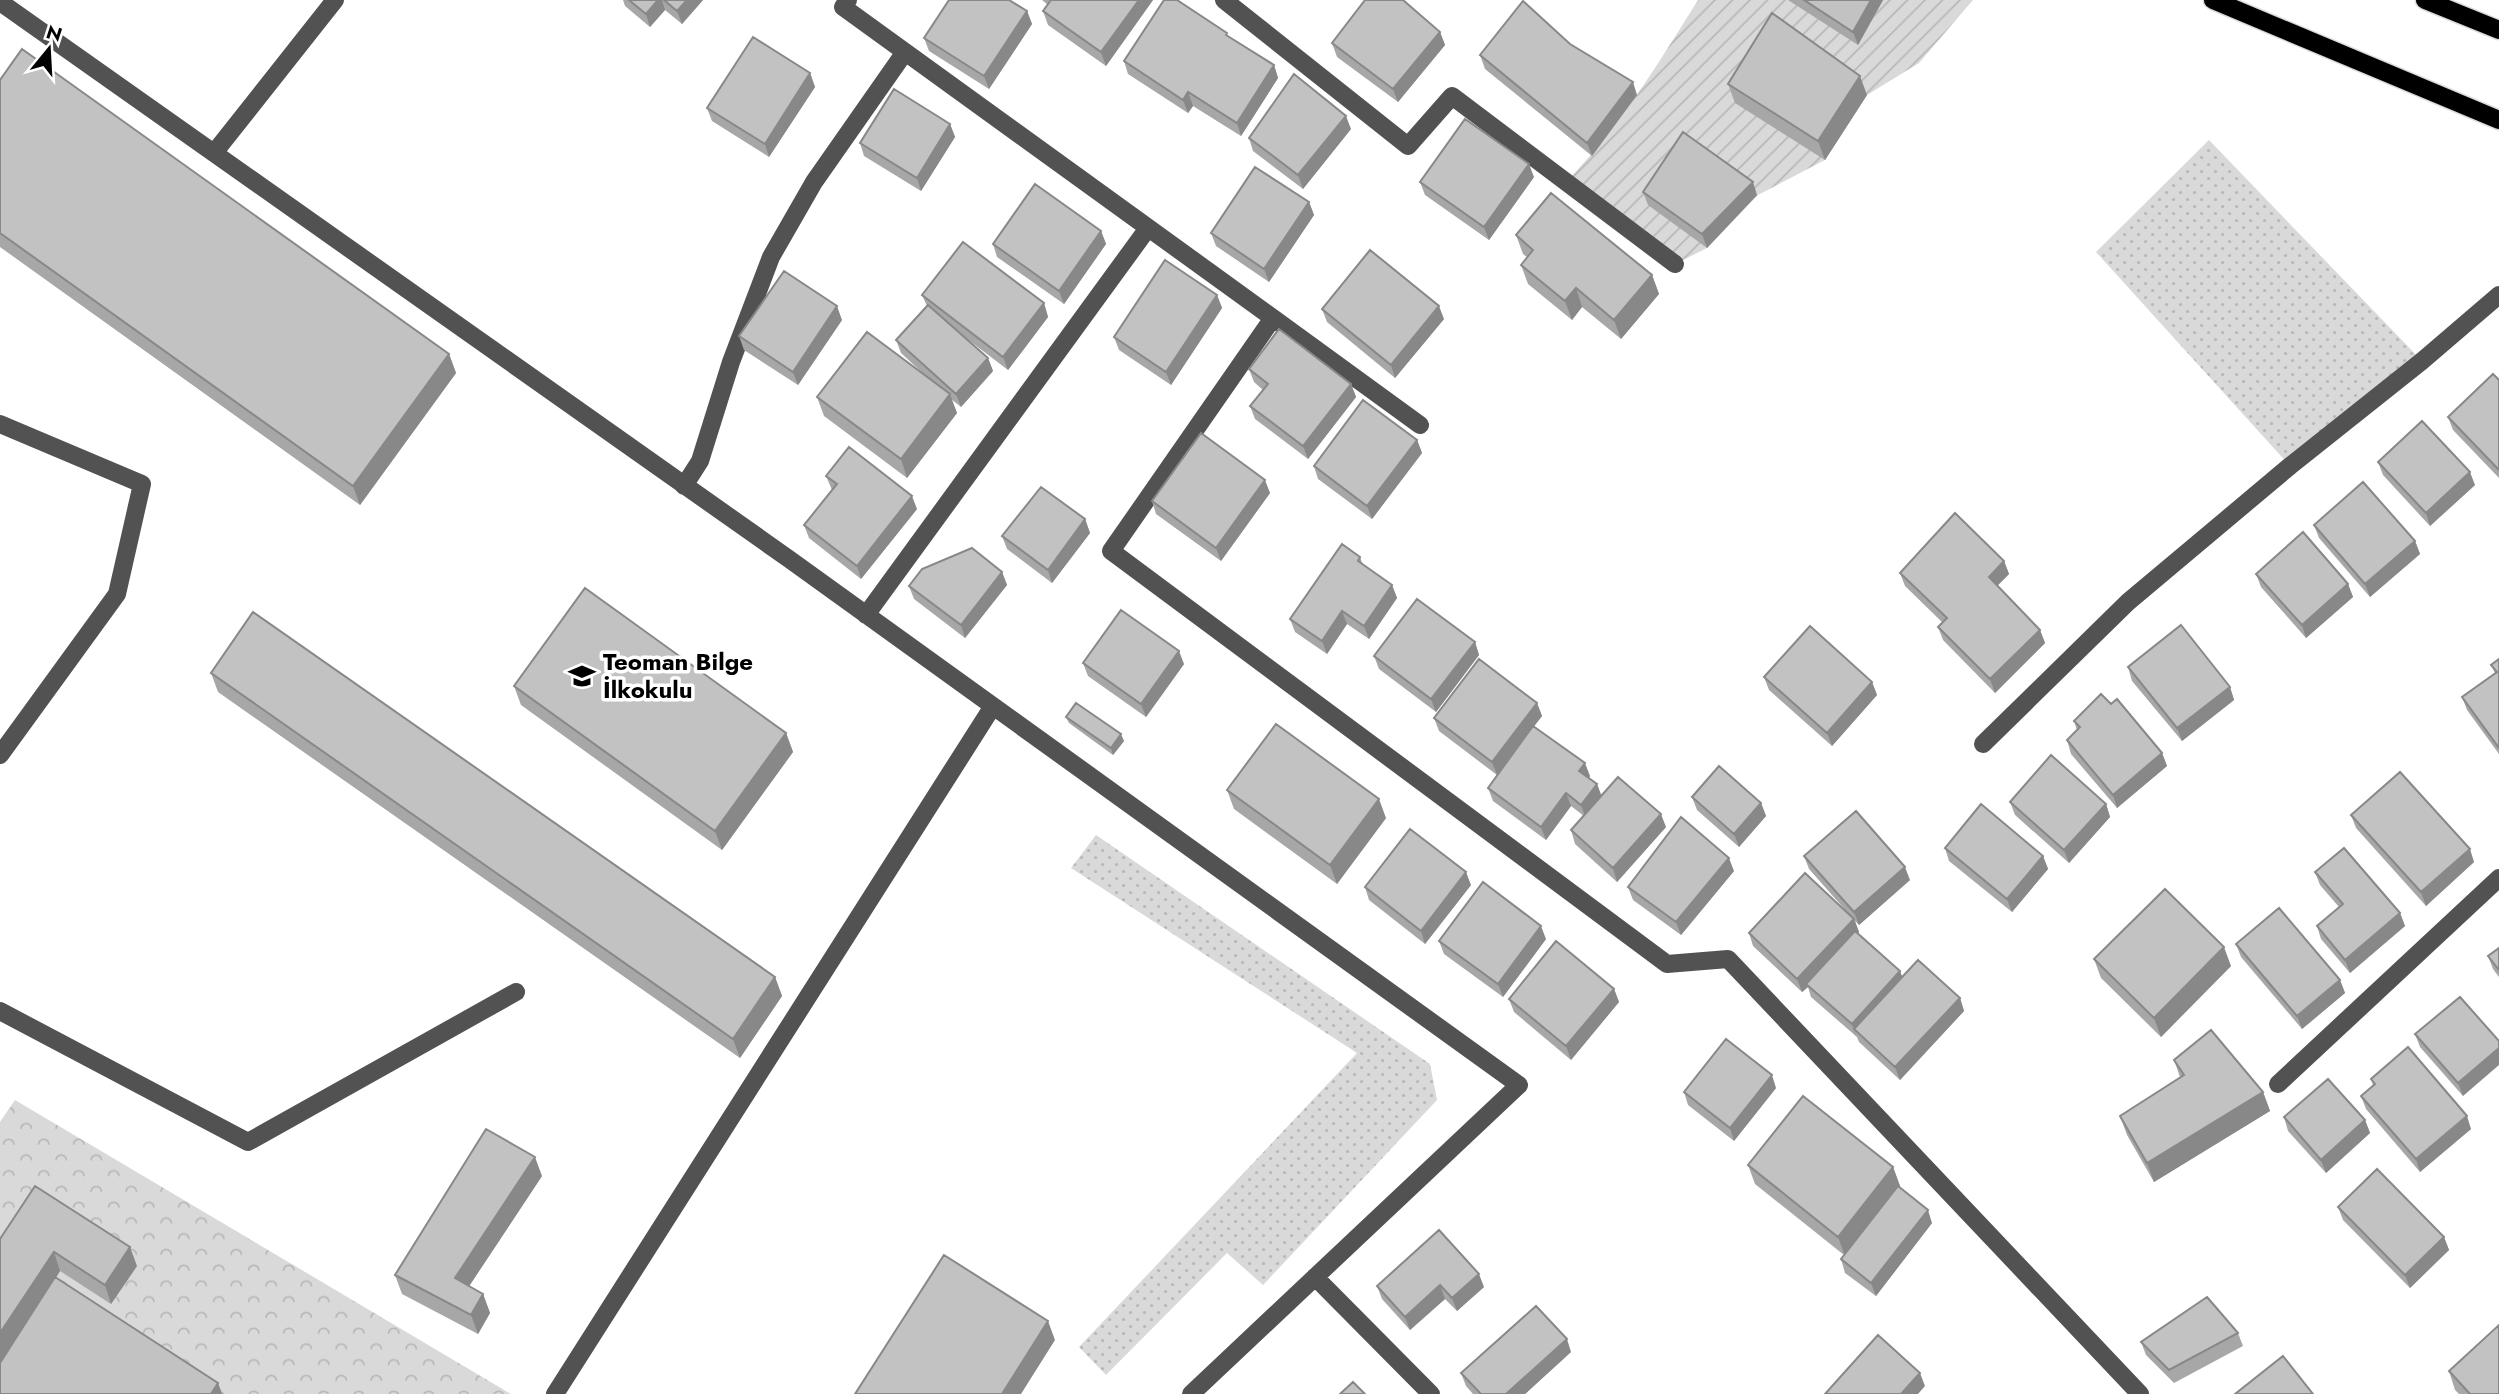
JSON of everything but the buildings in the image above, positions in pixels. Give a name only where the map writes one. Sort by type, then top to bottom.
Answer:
[{"type":"main road","points":[[2213,0],[2499,120]]},
{"type":"main road","points":[[2426,0],[2499,30]]},
{"type":"street","points":[[214,153],[335,0]]},
{"type":"street","points":[[848,0],[843,7],[1420,425]]},
{"type":"street","points":[[1224,0],[1408,146],[1452,96],[1675,264]]},
{"type":"street","points":[[0,2],[866,615],[1519,1085],[1191,1394]]},
{"type":"street","points":[[684,486],[700,461],[731,362],[771,257],[814,182],[905,52]]},
{"type":"street","points":[[866,615],[1148,228]]},
{"type":"street","points":[[1983,744],[2127,602],[2499,295]]},
{"type":"street","points":[[1273,318],[1111,551],[1667,964],[1728,959],[2140,1394]]},
{"type":"street","points":[[0,424],[142,484],[117,594],[0,755]]},
{"type":"street","points":[[555,1394],[992,706]]},
{"type":"street","points":[[2278,1084],[2499,878]]},
{"type":"street","points":[[0,1011],[248,1142],[516,992]]},
{"type":"street","points":[[1315,1277],[1430,1394]]},
{"type":"green space","points":[[1698,0],[1973,0],[1919,63],[1867,95],[1825,160],[1758,195],[1707,248],[1675,264],[1566,182],[1621,118]]},
{"type":"green space","points":[[2209,140],[2422,361],[2290,466],[2096,252]]},
{"type":"green space","points":[[1096,835],[1430,1064],[1437,1100],[1263,1285],[1227,1253],[1106,1375],[1079,1347],[1357,1053],[1071,868]]},
{"type":"green space","points":[[15,1100],[511,1394],[0,1394],[0,1122]]},
{"type":"place","name":"Teoman Bilge İlkokulu","points":[[582,676]]}]
